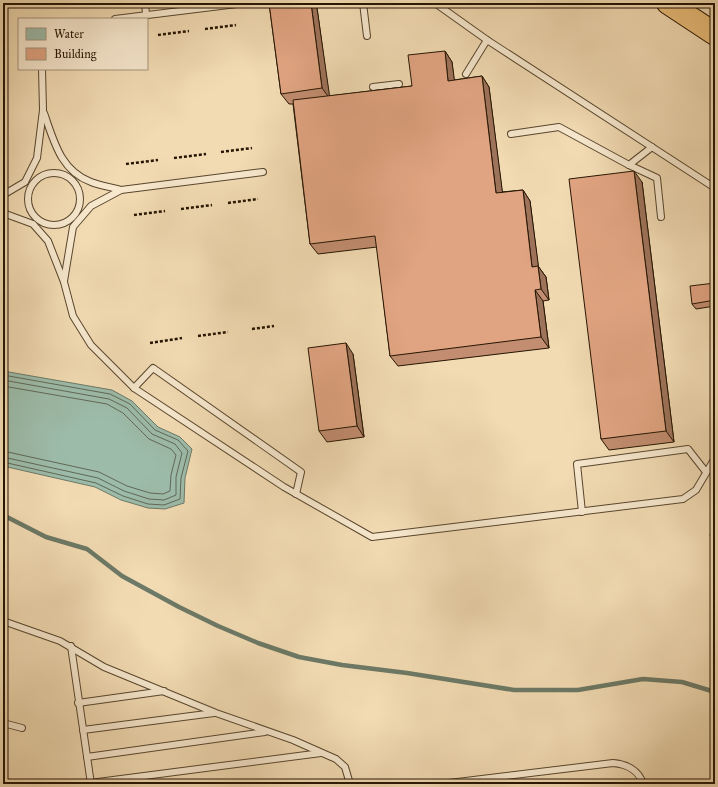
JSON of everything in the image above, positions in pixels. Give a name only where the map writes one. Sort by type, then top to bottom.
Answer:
[{"type":"highway","points":[[668,3],[715,34]]},
{"type":"lane","points":[[145,3],[146,14]]},
{"type":"lane","points":[[121,18],[245,3]]},
{"type":"lane","points":[[363,3],[367,36]]},
{"type":"lane","points":[[435,3],[487,40],[715,188]]},
{"type":"lane","points":[[466,74],[487,40]]},
{"type":"lane","points":[[3,195],[25,182],[37,158],[43,110],[42,70]]},
{"type":"lane","points":[[373,87],[400,84]]},
{"type":"lane","points":[[43,110],[54,142],[72,172],[80,193],[81,218]]},
{"type":"lane","points":[[511,134],[559,127],[629,165],[657,178],[662,217]]},
{"type":"lane","points":[[629,165],[652,147]]},
{"type":"lane","points":[[28,177],[72,172],[92,183],[121,190],[263,172]]},
{"type":"lane","points":[[63,174],[77,185]]},
{"type":"lane","points":[[29,192],[32,185],[42,176]]},
{"type":"lane","points":[[28,177],[28,203],[33,224],[48,241],[64,282],[73,316],[91,345],[134,388],[296,494],[372,537],[682,500],[696,490],[715,458]]},
{"type":"lane","points":[[64,282],[73,227],[91,206],[121,190]]},
{"type":"lane","points":[[67,222],[78,210],[80,202]]},
{"type":"lane","points":[[30,211],[42,223]]},
{"type":"lane","points":[[3,214],[33,224],[42,223],[59,225],[81,218]]},
{"type":"lane","points":[[134,388],[153,368],[301,472],[296,494]]},
{"type":"lane","points":[[582,512],[577,464],[688,449],[706,472]]},
{"type":"lane","points":[[3,621],[71,646],[104,667],[216,713],[266,732],[293,740],[336,759],[345,767],[349,784]]},
{"type":"lane","points":[[71,646],[78,703],[91,783],[323,753]]},
{"type":"lane","points":[[78,703],[165,691]]},
{"type":"lane","points":[[83,730],[216,713]]},
{"type":"lane","points":[[3,723],[22,728]]},
{"type":"lane","points":[[86,756],[266,732]]},
{"type":"lane","points":[[441,784],[613,763],[623,764],[634,770],[643,784]]},
{"type":"path","points":[[205,29],[236,25]]},
{"type":"path","points":[[158,35],[189,31]]},
{"type":"path","points":[[221,152],[252,148]]},
{"type":"path","points":[[174,158],[206,154]]},
{"type":"path","points":[[126,164],[158,160]]},
{"type":"path","points":[[228,203],[258,199]]},
{"type":"path","points":[[181,209],[212,205]]},
{"type":"path","points":[[134,215],[165,211]]},
{"type":"path","points":[[252,329],[274,326]]},
{"type":"path","points":[[198,336],[228,332]]},
{"type":"path","points":[[150,343],[182,338]]},
{"type":"water","points":[[3,371],[112,390],[132,401],[158,427],[180,437],[192,449],[185,478],[184,503],[165,509],[148,508],[121,500],[95,487],[3,466]]},
{"type":"building","points":[[269,3],[311,3],[322,88],[281,94]]},
{"type":"building","points":[[445,51],[448,81],[482,76],[496,193],[523,190],[532,267],[538,266],[541,289],[535,290],[541,337],[390,356],[375,236],[310,244],[293,100],[412,86],[408,55]]},
{"type":"building","points":[[634,171],[666,431],[601,439],[569,179]]},
{"type":"building","points":[[715,283],[715,300],[692,304],[690,286]]},
{"type":"building","points":[[346,343],[357,426],[319,431],[308,348]]},
{"type":"building","points":[[715,527],[715,538],[710,535]]},
{"type":"waterway","points":[[3,515],[46,537],[87,549],[122,576],[218,626],[258,643],[299,657],[342,665],[407,673],[514,690],[578,690],[643,679],[682,682],[715,692]]}]
